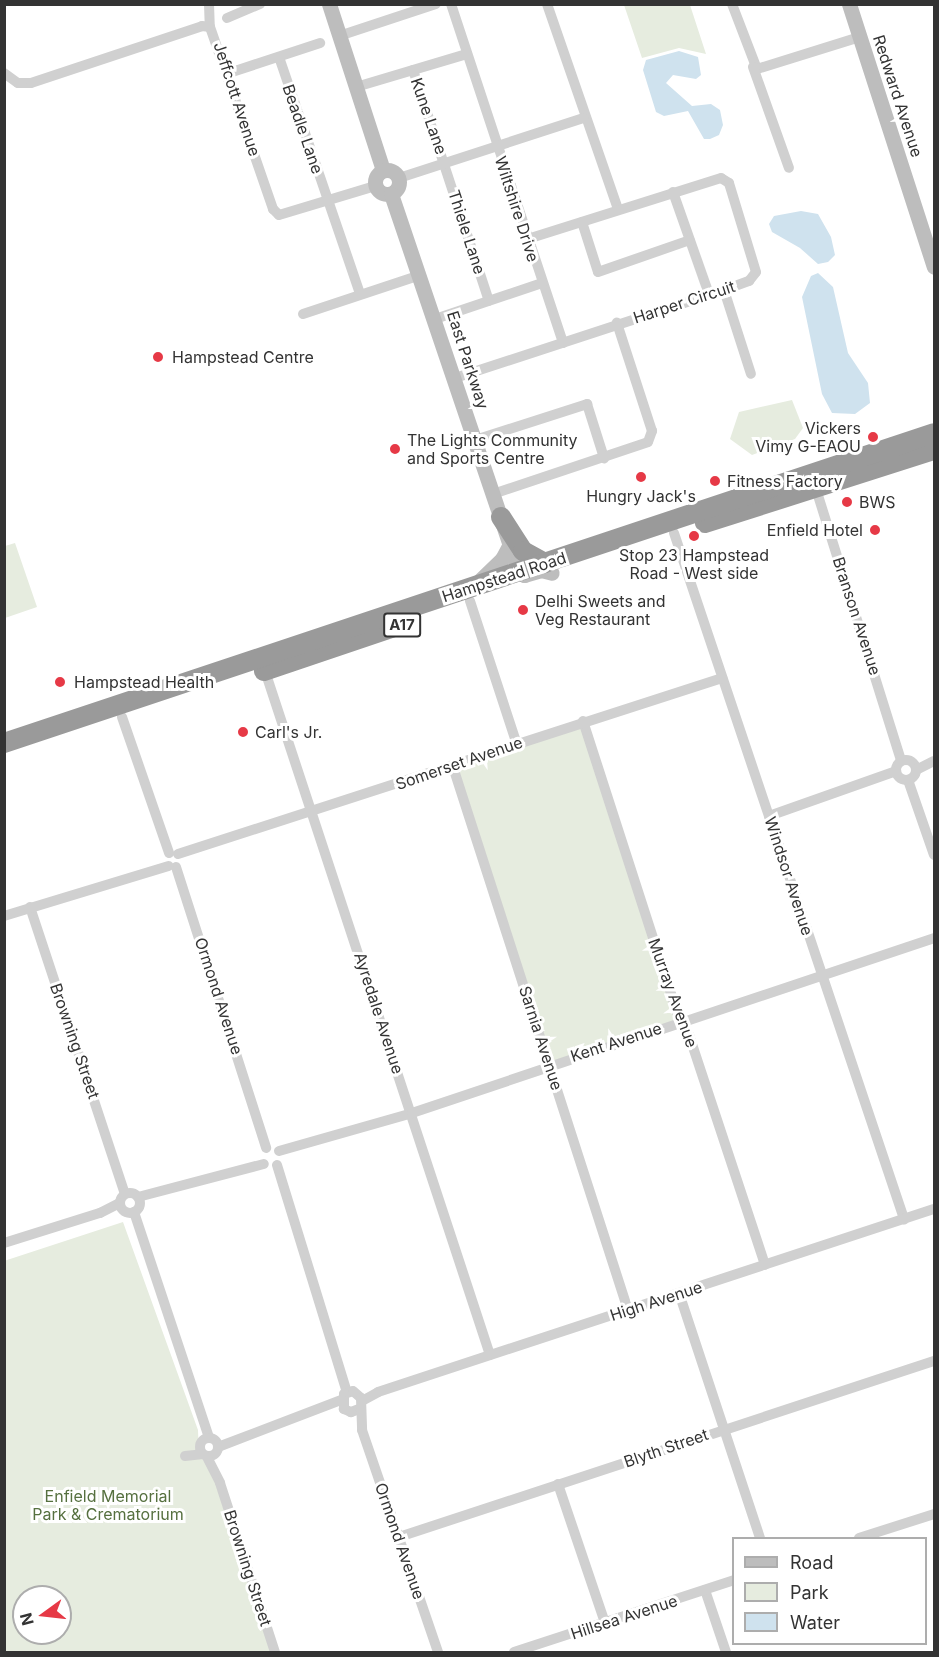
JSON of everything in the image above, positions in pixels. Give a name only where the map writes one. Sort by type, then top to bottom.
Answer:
[{"type":"highway","name":"Hampstead Road","points":[[470,593],[519,572],[549,568],[674,533],[934,433]]},
{"type":"highway","name":"Hampstead Road","points":[[4,756],[120,712],[470,593],[814,481],[934,450]]},
{"type":"highway","points":[[501,517],[523,551],[549,568]]},
{"type":"highway","name":"Hampstead Road","points":[[4,743],[120,712]]},
{"type":"street","points":[[209,4],[210,27]]},
{"type":"street","points":[[227,18],[260,4]]},
{"type":"street","points":[[329,4],[383,171]]},
{"type":"street","points":[[339,36],[436,4]]},
{"type":"street","name":"Wiltshire Drive","points":[[451,4],[563,343]]},
{"type":"street","points":[[547,4],[584,118],[618,209]]},
{"type":"street","points":[[732,4],[789,168]]},
{"type":"street","name":"Redward Avenue","points":[[849,4],[934,266]]},
{"type":"street","name":"Jeffcott Avenue","points":[[4,73],[18,83],[32,83],[202,26],[210,27],[229,73],[273,209],[286,215],[375,186]]},
{"type":"street","points":[[753,67],[764,69],[860,37]]},
{"type":"street","points":[[229,73],[320,43]]},
{"type":"street","points":[[356,87],[467,54]]},
{"type":"street","name":"Beadle Lane","points":[[279,57],[360,294]]},
{"type":"street","name":"Kune Lane","points":[[413,70],[445,162]]},
{"type":"street","points":[[399,178],[584,118]]},
{"type":"street","name":"Thiele Lane","points":[[445,162],[489,301]]},
{"type":"street","points":[[391,170],[399,178],[399,186],[391,194],[383,194],[375,186],[375,178],[383,171],[391,170]]},
{"type":"street","name":"Harper Circuit","points":[[455,378],[617,323],[724,290],[749,280],[756,272],[729,183],[721,178],[528,239]]},
{"type":"street","points":[[673,192],[709,294]]},
{"type":"street","name":"East Parkway","points":[[391,194],[519,572]]},
{"type":"street","points":[[582,222],[598,272],[690,240]]},
{"type":"street","points":[[303,314],[420,275]]},
{"type":"street","points":[[435,319],[542,284]]},
{"type":"street","points":[[724,290],[751,374]]},
{"type":"street","points":[[493,494],[643,446],[652,431],[617,323]]},
{"type":"street","points":[[475,440],[587,404],[604,458]]},
{"type":"street","name":"Branson Avenue","points":[[814,481],[934,855]]},
{"type":"street","name":"Windsor Avenue","points":[[674,533],[904,1219]]},
{"type":"street","points":[[510,544],[502,559],[470,593],[516,742]]},
{"type":"street","name":"Ayredale Avenue","points":[[263,665],[313,811],[490,1355]]},
{"type":"street","name":"Somerset Avenue","points":[[4,916],[153,868],[313,811],[453,767],[516,742],[722,678]]},
{"type":"street","name":"Ormond Avenue","points":[[120,712],[173,860],[438,1653]]},
{"type":"street","name":"Murray Avenue","points":[[584,721],[680,1021],[689,1035],[765,1265]]},
{"type":"street","points":[[769,816],[933,762]]},
{"type":"street","name":"Sarnia Avenue","points":[[453,767],[628,1310]]},
{"type":"street","name":"Browning Street","points":[[30,907],[121,1175],[275,1653]]},
{"type":"street","name":"Kent Avenue","points":[[4,1243],[412,1113],[549,1064],[934,938]]},
{"type":"street","name":"High Avenue","points":[[209,1447],[934,1209]]},
{"type":"street","points":[[679,1293],[759,1537]]},
{"type":"street","name":"Blyth Street","points":[[399,1537],[934,1361]]},
{"type":"street","points":[[558,1484],[605,1623]]},
{"type":"street","points":[[865,1537],[934,1514]]},
{"type":"street","name":"Hillsea Avenue","points":[[515,1652],[732,1581]]},
{"type":"street","points":[[705,1590],[726,1653]]},
{"type":"green space","points":[[624,5],[690,5],[706,54],[679,48],[642,58]]},
{"type":"green space","points":[[792,400],[803,428],[795,439],[752,455],[730,439],[739,412]]},
{"type":"green space","points":[[15,543],[37,607],[5,618],[5,546]]},
{"type":"green space","points":[[583,721],[680,1021],[549,1063],[452,764]]},
{"type":"green space","name":"Enfield Memorial Park & Crematorium","points":[[123,1222],[198,1430],[199,1455],[214,1474],[271,1652],[5,1652],[4,1261]]},
{"type":"water","points":[[679,51],[698,57],[701,75],[696,79],[673,75],[666,83],[692,106],[711,104],[720,110],[723,125],[719,135],[710,139],[704,139],[688,111],[664,116],[656,112],[643,70],[646,60]]},
{"type":"water","points":[[801,211],[818,214],[831,237],[835,255],[828,262],[818,264],[800,248],[772,232],[769,224],[774,216]]},
{"type":"water","points":[[818,273],[833,287],[848,353],[868,383],[870,403],[855,414],[832,413],[822,394],[802,297],[811,276]]},
{"type":"place","name":"Hampstead Centre","points":[[158,357]]},
{"type":"place","name":"Vickers Vimy G-EAOU","points":[[873,437]]},
{"type":"place","name":"The Lights Community and Sports Centre","points":[[395,449]]},
{"type":"place","name":"Hungry Jack's","points":[[641,477]]},
{"type":"place","name":"Fitness Factory","points":[[715,481]]},
{"type":"place","name":"BWS","points":[[847,502]]},
{"type":"place","name":"Enfield Hotel","points":[[875,530]]},
{"type":"place","name":"Stop 23 Hampstead Road - West side","points":[[694,536]]},
{"type":"place","name":"Delhi Sweets and Veg Restaurant","points":[[523,610]]},
{"type":"place","name":"Hampstead Health","points":[[60,682]]},
{"type":"place","name":"Carl's Jr.","points":[[243,732]]}]
